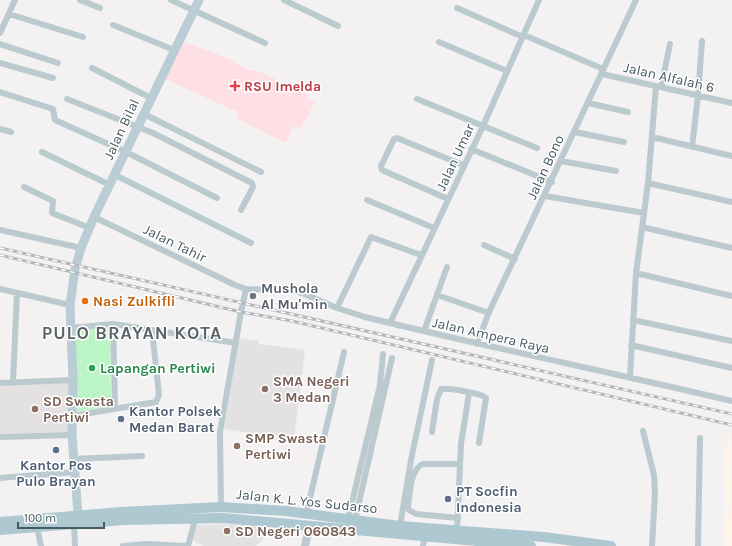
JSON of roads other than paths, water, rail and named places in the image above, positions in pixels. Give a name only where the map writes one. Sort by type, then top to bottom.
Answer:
[{"type":"main road","name":"Jalan Bilal","points":[[77,521],[72,435],[73,380],[70,305],[74,272],[81,248],[94,217],[199,0]]},
{"type":"main road","name":"Jalan K. L. Yos Sudarso","points":[[0,530],[221,507],[352,519],[457,535],[477,540],[531,546]]},
{"type":"main road","points":[[307,526],[308,515]]},
{"type":"main road","name":"Jalan K. L. Yos Sudarso","points":[[0,522],[223,518],[307,526],[424,541],[457,535]]},
{"type":"main road","name":"Jalan K. L. Yos Sudarso","points":[[477,540],[544,537],[611,546]]},
{"type":"street","points":[[0,33],[15,0]]},
{"type":"street","points":[[80,0],[100,8]]},
{"type":"street","points":[[171,0],[265,43]]},
{"type":"street","points":[[284,0],[338,26]]},
{"type":"street","name":"Jalan Umar","points":[[390,324],[463,165],[483,126],[539,0]]},
{"type":"street","name":"Jalan Bono","points":[[477,344],[489,313],[552,182],[636,0]]},
{"type":"street","name":"Jalan Alfalah 6","points":[[457,8],[602,72],[659,87],[731,103]]},
{"type":"street","points":[[9,14],[83,37]]},
{"type":"street","points":[[113,25],[174,50]]},
{"type":"street","points":[[692,147],[702,41]]},
{"type":"street","points":[[439,42],[507,71]]},
{"type":"street","points":[[0,44],[58,62]]},
{"type":"street","points":[[630,377],[636,273],[648,183],[652,137],[659,87],[670,44]]},
{"type":"street","points":[[0,63],[53,78]]},
{"type":"street","points":[[92,68],[151,98]]},
{"type":"street","points":[[0,92],[53,109],[55,120],[126,152],[217,198]]},
{"type":"street","points":[[731,103],[732,95]]},
{"type":"street","points":[[67,99],[165,138],[252,183],[253,186],[241,210]]},
{"type":"street","points":[[417,99],[536,148]]},
{"type":"street","points":[[588,103],[628,112]]},
{"type":"street","points":[[144,114],[261,172]]},
{"type":"street","points":[[0,129],[11,132]]},
{"type":"street","points":[[575,132],[624,142]]},
{"type":"street","points":[[652,137],[732,156]]},
{"type":"street","points":[[448,199],[382,170],[381,166],[384,158],[394,139],[397,138],[463,165]]},
{"type":"street","points":[[471,149],[552,182]]},
{"type":"street","points":[[42,152],[110,185]]},
{"type":"street","points":[[561,161],[616,171]]},
{"type":"street","points":[[115,174],[251,243]]},
{"type":"street","points":[[648,183],[732,202]]},
{"type":"street","points":[[24,187],[53,201],[52,213],[90,228]]},
{"type":"street","points":[[545,196],[644,213]]},
{"type":"street","points":[[367,200],[434,228]]},
{"type":"street","name":"Jalan Tahir","points":[[94,217],[246,289]]},
{"type":"street","points":[[642,227],[732,248]]},
{"type":"street","points":[[0,230],[81,248]]},
{"type":"street","points":[[337,308],[371,237],[421,255]]},
{"type":"street","points":[[484,245],[515,259]]},
{"type":"street","points":[[424,331],[447,267]]},
{"type":"street","points":[[636,273],[732,296]]},
{"type":"street","points":[[0,289],[70,305]]},
{"type":"street","points":[[221,507],[220,432],[246,289]]},
{"type":"street","name":"Jalan Ampera Raya","points":[[246,289],[291,290],[312,296],[337,308],[390,324],[732,401]]},
{"type":"street","points":[[13,382],[17,293]]},
{"type":"street","points":[[437,295],[489,313]]},
{"type":"street","points":[[633,320],[732,341]]},
{"type":"street","points":[[71,328],[113,324],[236,343]]},
{"type":"street","points":[[113,324],[115,408]]},
{"type":"street","points":[[72,416],[150,403],[158,399],[152,330]]},
{"type":"street","points":[[631,345],[732,368]]},
{"type":"street","points":[[308,515],[344,352]]},
{"type":"street","points":[[352,519],[380,385],[383,354]]},
{"type":"street","points":[[352,519],[392,358]]},
{"type":"street","points":[[400,526],[411,460],[432,360]]},
{"type":"street","points":[[0,383],[73,380]]},
{"type":"street","points":[[432,432],[440,390],[448,389],[482,395],[486,398],[479,443]]},
{"type":"street","points":[[457,535],[460,464],[469,393]]},
{"type":"street","points":[[643,431],[654,475],[655,493],[652,546]]},
{"type":"street","points":[[0,437],[72,435]]},
{"type":"street","points":[[698,546],[700,438]]},
{"type":"street","points":[[73,459],[142,456]]},
{"type":"street","points":[[458,518],[416,514],[409,510],[408,506],[415,472],[419,465],[460,464]]},
{"type":"street","points":[[0,478],[75,472]]},
{"type":"street","points":[[123,546],[146,544],[187,546],[194,524],[193,519]]},
{"type":"street","points":[[75,546],[77,521]]},
{"type":"street","points":[[305,546],[307,526]]},
{"type":"street","points":[[37,527],[41,546]]},
{"type":"railway","points":[[0,248],[732,414]]},
{"type":"railway","points":[[0,255],[241,312],[292,321],[732,425]]},
{"type":"place","name":"RSU Imelda","points":[[235,86]]},
{"type":"place","name":"Mushola Al Mu'min","points":[[253,296]]},
{"type":"place","name":"Nasi Zulkifli","points":[[85,301]]},
{"type":"place","name":"Lapangan Pertiwi","points":[[92,368]]},
{"type":"place","name":"SMA Negeri 3 Medan","points":[[265,389]]},
{"type":"place","name":"SD Swasta Pertiwi","points":[[35,409]]},
{"type":"place","name":"Kantor Polsek Medan Barat","points":[[121,419]]},
{"type":"place","name":"SMP Swasta Pertiwi","points":[[237,446]]},
{"type":"place","name":"Kantor Pos Pulo Brayan","points":[[56,450]]},
{"type":"place","name":"PT Socfin Indonesia","points":[[448,499]]},
{"type":"place","name":"SD Negeri 060843","points":[[227,531]]},
{"type":"district","name":"PULO BRAYAN KOTA","points":[[132,333]]}]
